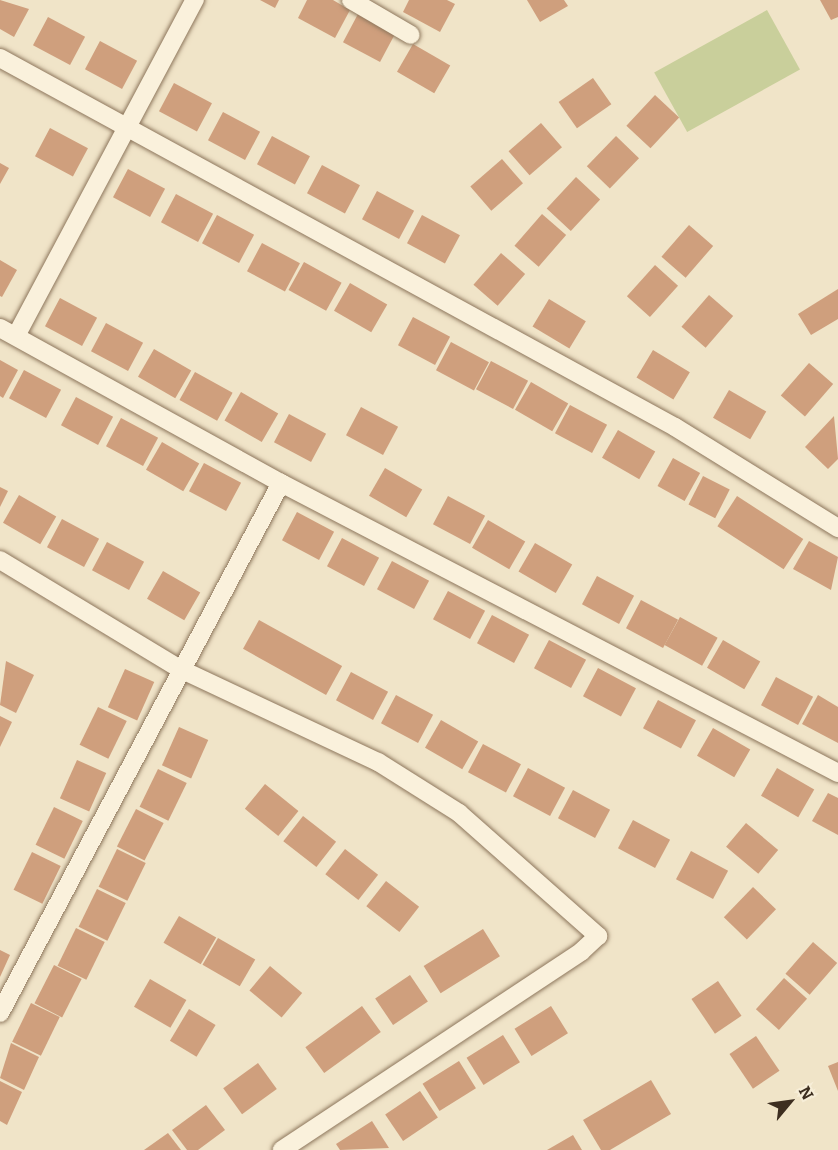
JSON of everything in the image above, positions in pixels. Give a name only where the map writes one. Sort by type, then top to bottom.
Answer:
[{"type":"street","points":[[195,0],[8,332],[281,483],[838,773]]},
{"type":"street","points":[[351,0],[411,35]]},
{"type":"street","points":[[0,58],[675,427],[838,528]]},
{"type":"street","points":[[0,1013],[178,668],[281,483]]},
{"type":"street","points":[[0,560],[178,668],[378,762],[459,813],[598,936],[581,952],[282,1150]]},
{"type":"green space","points":[[767,10],[800,69],[687,132],[654,73]]},
{"type":"building","points":[[0,0],[29,9],[14,37],[0,29]]},
{"type":"building","points":[[260,0],[279,0],[275,8]]},
{"type":"building","points":[[307,0],[333,0],[350,10],[335,38],[298,18]]},
{"type":"building","points":[[409,0],[447,0],[455,4],[440,32],[403,12]]},
{"type":"building","points":[[527,0],[564,0],[568,6],[540,22]]},
{"type":"building","points":[[820,0],[838,0],[838,17],[831,20]]},
{"type":"building","points":[[358,14],[395,34],[380,62],[343,42]]},
{"type":"building","points":[[48,17],[85,37],[70,65],[33,45]]},
{"type":"building","points":[[100,41],[137,61],[122,89],[85,69]]},
{"type":"building","points":[[413,44],[450,66],[434,93],[397,72]]},
{"type":"building","points":[[593,78],[611,104],[577,128],[559,102]]},
{"type":"building","points":[[174,83],[212,103],[197,131],[159,111]]},
{"type":"building","points":[[655,95],[679,118],[650,148],[626,126]]},
{"type":"building","points":[[223,112],[260,132],[245,160],[208,140]]},
{"type":"building","points":[[541,123],[562,147],[530,175],[509,151]]},
{"type":"building","points":[[50,128],[88,148],[73,176],[35,156]]},
{"type":"building","points":[[272,136],[310,156],[295,184],[257,164]]},
{"type":"building","points":[[616,136],[639,158],[610,188],[587,166]]},
{"type":"building","points":[[502,159],[523,183],[491,211],[470,187]]},
{"type":"building","points":[[0,163],[9,168],[0,184]]},
{"type":"building","points":[[322,165],[360,185],[345,213],[307,193]]},
{"type":"building","points":[[128,169],[165,189],[150,217],[113,197]]},
{"type":"building","points":[[576,177],[600,200],[571,231],[547,208]]},
{"type":"building","points":[[377,191],[414,211],[399,239],[362,219]]},
{"type":"building","points":[[176,194],[213,214],[198,242],[161,222]]},
{"type":"building","points":[[542,214],[566,235],[539,267],[514,246]]},
{"type":"building","points":[[217,215],[254,235],[239,263],[202,243]]},
{"type":"building","points":[[422,215],[460,235],[445,263],[407,243]]},
{"type":"building","points":[[689,225],[713,246],[686,278],[661,257]]},
{"type":"building","points":[[262,243],[300,263],[285,291],[247,271]]},
{"type":"building","points":[[501,253],[525,274],[498,306],[473,285]]},
{"type":"building","points":[[0,260],[17,270],[2,297],[0,296]]},
{"type":"building","points":[[304,262],[342,283],[326,311],[288,290]]},
{"type":"building","points":[[655,265],[678,286],[650,317],[627,296]]},
{"type":"building","points":[[350,283],[387,304],[371,332],[334,311]]},
{"type":"building","points":[[838,289],[838,319],[811,335],[798,314]]},
{"type":"building","points":[[709,295],[733,316],[706,348],[681,327]]},
{"type":"building","points":[[60,298],[97,318],[82,346],[45,326]]},
{"type":"building","points":[[549,299],[586,321],[569,349],[533,326]]},
{"type":"building","points":[[413,317],[450,337],[435,365],[398,345]]},
{"type":"building","points":[[106,323],[143,343],[128,371],[91,351]]},
{"type":"building","points":[[451,342],[489,362],[474,390],[436,370]]},
{"type":"building","points":[[154,349],[191,370],[175,398],[138,377]]},
{"type":"building","points":[[653,350],[690,372],[673,400],[637,377]]},
{"type":"building","points":[[0,360],[18,370],[3,398],[0,396]]},
{"type":"building","points":[[491,361],[528,381],[513,409],[476,389]]},
{"type":"building","points":[[809,363],[833,384],[805,416],[781,395]]},
{"type":"building","points":[[24,370],[61,390],[46,418],[9,398]]},
{"type":"building","points":[[195,372],[233,393],[217,421],[179,400]]},
{"type":"building","points":[[531,382],[568,404],[552,431],[515,410]]},
{"type":"building","points":[[729,390],[766,411],[750,439],[713,418]]},
{"type":"building","points":[[241,392],[278,413],[262,442],[224,421]]},
{"type":"building","points":[[76,397],[113,417],[98,445],[61,425]]},
{"type":"building","points":[[570,405],[607,425],[592,453],[555,433]]},
{"type":"building","points":[[361,407],[398,427],[383,455],[346,435]]},
{"type":"building","points":[[289,414],[326,434],[311,462],[274,442]]},
{"type":"building","points":[[834,416],[838,459],[828,469],[805,447]]},
{"type":"building","points":[[121,418],[158,438],[143,466],[106,446]]},
{"type":"building","points":[[618,430],[655,452],[639,479],[602,458]]},
{"type":"building","points":[[162,442],[199,464],[183,491],[146,470]]},
{"type":"building","points":[[673,458],[700,473],[685,501],[657,486]]},
{"type":"building","points":[[204,463],[241,483],[226,511],[189,491]]},
{"type":"building","points":[[385,468],[422,490],[406,517],[369,496]]},
{"type":"building","points":[[703,476],[730,490],[715,518],[688,505]]},
{"type":"building","points":[[0,487],[8,491],[0,507]]},
{"type":"building","points":[[19,495],[56,516],[40,544],[3,523]]},
{"type":"building","points":[[448,496],[485,516],[470,544],[433,524]]},
{"type":"building","points":[[737,496],[803,539],[784,569],[717,526]]},
{"type":"building","points":[[297,512],[334,532],[319,560],[282,540]]},
{"type":"building","points":[[62,519],[99,539],[84,567],[47,547]]},
{"type":"building","points":[[488,520],[525,541],[509,569],[472,548]]},
{"type":"building","points":[[342,538],[379,558],[364,586],[327,566]]},
{"type":"building","points":[[809,541],[838,557],[831,590],[793,569]]},
{"type":"building","points":[[107,542],[144,562],[129,590],[92,570]]},
{"type":"building","points":[[535,543],[572,564],[556,593],[518,572]]},
{"type":"building","points":[[392,561],[429,581],[414,609],[377,589]]},
{"type":"building","points":[[163,571],[200,592],[184,620],[147,599]]},
{"type":"building","points":[[597,576],[634,596],[619,624],[582,604]]},
{"type":"building","points":[[448,591],[485,611],[470,639],[433,619]]},
{"type":"building","points":[[641,600],[678,620],[663,648],[626,628]]},
{"type":"building","points":[[492,615],[529,635],[514,663],[477,643]]},
{"type":"building","points":[[680,617],[718,638],[702,666],[664,645]]},
{"type":"building","points":[[259,620],[342,666],[326,695],[243,649]]},
{"type":"building","points":[[549,640],[586,660],[571,688],[534,668]]},
{"type":"building","points":[[723,640],[760,662],[744,689],[707,668]]},
{"type":"building","points":[[6,661],[34,675],[16,713],[0,705]]},
{"type":"building","points":[[598,668],[636,688],[621,716],[583,696]]},
{"type":"building","points":[[125,669],[154,682],[137,720],[108,707]]},
{"type":"building","points":[[351,672],[388,692],[373,720],[336,700]]},
{"type":"building","points":[[776,677],[813,697],[798,725],[761,705]]},
{"type":"building","points":[[396,695],[433,715],[418,743],[381,723]]},
{"type":"building","points":[[818,695],[838,707],[838,743],[802,724]]},
{"type":"building","points":[[658,700],[696,720],[681,748],[643,728]]},
{"type":"building","points":[[98,707],[127,721],[108,759],[80,745]]},
{"type":"building","points":[[0,716],[12,722],[0,747]]},
{"type":"building","points":[[441,720],[478,742],[462,769],[425,748]]},
{"type":"building","points":[[179,727],[208,740],[191,778],[162,765]]},
{"type":"building","points":[[713,728],[750,750],[734,777],[697,756]]},
{"type":"building","points":[[483,744],[521,764],[506,792],[468,772]]},
{"type":"building","points":[[77,760],[106,773],[89,811],[60,798]]},
{"type":"building","points":[[528,768],[565,788],[550,816],[513,796]]},
{"type":"building","points":[[777,768],[814,790],[798,817],[761,796]]},
{"type":"building","points":[[158,769],[187,783],[168,821],[140,807]]},
{"type":"building","points":[[265,784],[298,811],[278,836],[245,809]]},
{"type":"building","points":[[573,790],[610,810],[595,838],[558,818]]},
{"type":"building","points":[[828,793],[838,798],[838,835],[812,821]]},
{"type":"building","points":[[54,807],[83,821],[64,859],[36,845]]},
{"type":"building","points":[[136,809],[164,823],[145,860],[117,846]]},
{"type":"building","points":[[303,816],[336,842],[316,867],[283,841]]},
{"type":"building","points":[[633,820],[670,840],[655,868],[618,848]]},
{"type":"building","points":[[746,823],[778,850],[758,874],[726,847]]},
{"type":"building","points":[[117,849],[146,863],[127,901],[99,887]]},
{"type":"building","points":[[345,849],[378,875],[358,900],[325,874]]},
{"type":"building","points":[[691,851],[728,871],[713,899],[676,879]]},
{"type":"building","points":[[32,852],[61,866],[42,904],[14,890]]},
{"type":"building","points":[[386,881],[419,907],[399,932],[366,906]]},
{"type":"building","points":[[753,887],[776,909],[747,939],[724,917]]},
{"type":"building","points":[[97,889],[126,903],[107,941],[79,927]]},
{"type":"building","points":[[179,916],[216,938],[201,964],[164,943]]},
{"type":"building","points":[[76,928],[105,942],[86,980],[58,966]]},
{"type":"building","points":[[483,929],[500,956],[441,993],[424,966]]},
{"type":"building","points":[[218,938],[255,960],[240,986],[202,965]]},
{"type":"building","points":[[813,942],[837,963],[810,995],[785,974]]},
{"type":"building","points":[[0,950],[10,955],[0,977]]},
{"type":"building","points":[[54,965],[82,979],[62,1017],[34,1003]]},
{"type":"building","points":[[270,966],[302,993],[282,1018],[249,991]]},
{"type":"building","points":[[410,975],[428,1002],[393,1025],[375,998]]},
{"type":"building","points":[[784,978],[807,999],[779,1030],[756,1009]]},
{"type":"building","points":[[150,979],[186,1000],[170,1028],[134,1007]]},
{"type":"building","points":[[718,981],[741,1016],[715,1034],[691,999]]},
{"type":"building","points":[[31,1003],[60,1017],[41,1056],[12,1042]]},
{"type":"building","points":[[362,1006],[381,1032],[324,1073],[305,1047]]},
{"type":"building","points":[[551,1006],[568,1033],[531,1056],[515,1029]]},
{"type":"building","points":[[189,1009],[216,1025],[197,1057],[170,1041]]},
{"type":"building","points":[[503,1035],[520,1062],[483,1085],[467,1058]]},
{"type":"building","points":[[756,1036],[779,1071],[753,1089],[729,1054]]},
{"type":"building","points":[[11,1043],[39,1057],[24,1090],[0,1078]]},
{"type":"building","points":[[459,1061],[476,1088],[439,1111],[423,1084]]},
{"type":"building","points":[[838,1062],[838,1091],[828,1066]]},
{"type":"building","points":[[258,1063],[277,1089],[242,1114],[223,1088]]},
{"type":"building","points":[[651,1080],[671,1114],[610,1150],[601,1150],[583,1120]]},
{"type":"building","points":[[0,1081],[22,1092],[7,1125],[0,1121]]},
{"type":"building","points":[[420,1091],[438,1118],[403,1141],[385,1114]]},
{"type":"building","points":[[206,1105],[225,1130],[198,1150],[187,1150],[172,1130]]},
{"type":"building","points":[[372,1121],[389,1148],[340,1150],[336,1144]]},
{"type":"building","points":[[168,1133],[181,1150],[144,1150]]},
{"type":"building","points":[[573,1135],[582,1150],[547,1150]]}]
